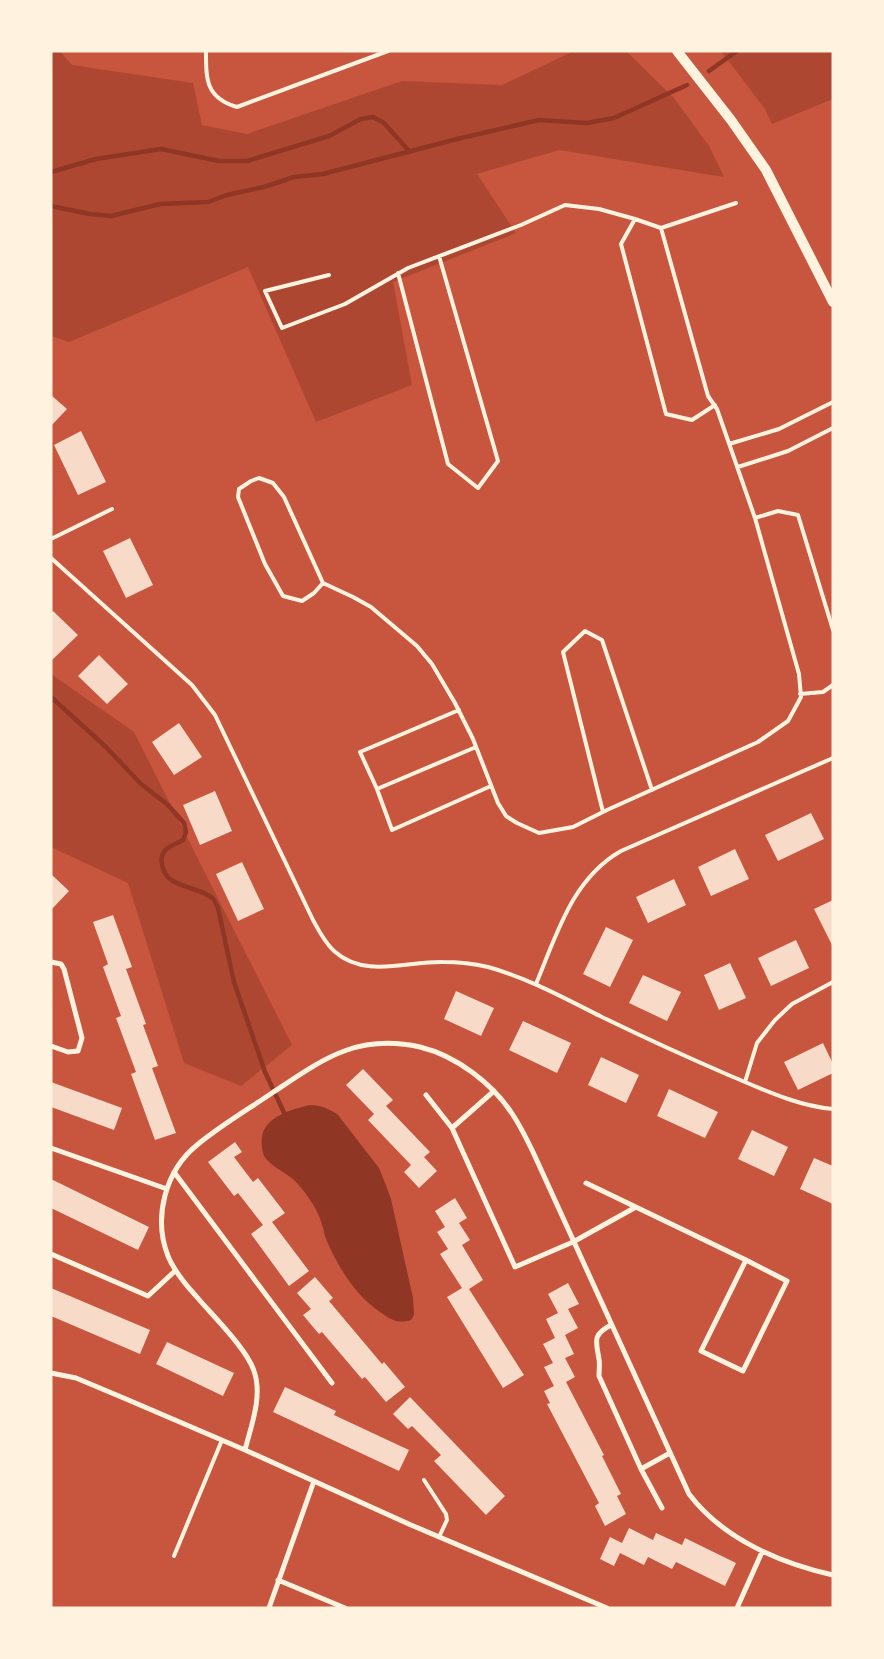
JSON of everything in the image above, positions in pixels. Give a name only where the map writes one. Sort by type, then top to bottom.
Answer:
[{"type":"main road","points":[[677,51],[731,120],[766,170],[833,302]]},
{"type":"street","points":[[51,962],[61,964],[64,969],[82,1038],[78,1051],[73,1052],[51,1046]]},
{"type":"street","points":[[245,1450],[257,1399],[255,1372],[244,1352],[176,1271],[168,1256],[161,1226],[167,1189],[174,1172],[196,1145],[322,1060],[343,1050],[369,1044],[395,1044],[423,1048],[452,1060],[472,1073],[494,1091],[510,1110],[523,1132],[689,1494],[697,1505],[717,1522],[762,1552],[800,1567],[833,1575]]},
{"type":"street","points":[[452,1128],[494,1091]]},
{"type":"street","points":[[426,1095],[452,1128],[515,1267],[573,1242],[636,1207]]},
{"type":"street","points":[[51,1148],[167,1189]]},
{"type":"street","points":[[174,1172],[332,1383]]},
{"type":"street","points":[[586,1183],[746,1260],[787,1281],[743,1371],[701,1351],[746,1260]]},
{"type":"street","points":[[51,1254],[148,1296],[176,1271]]},
{"type":"street","points":[[611,1325],[599,1333],[597,1338],[599,1376],[641,1469],[662,1508]]},
{"type":"street","points":[[51,1373],[76,1378],[314,1480],[439,1537],[607,1608]]},
{"type":"street","points":[[641,1469],[670,1453]]},
{"type":"street","points":[[269,1608],[314,1480]]},
{"type":"street","points":[[737,1608],[762,1552]]},
{"type":"street","points":[[278,1580],[345,1608]]},
{"type":"lane","points":[[206,51],[206,76],[213,94],[223,103],[237,107],[388,51]]},
{"type":"lane","points":[[329,274],[265,291],[282,328],[345,304],[408,268],[521,225],[566,205],[599,209],[661,228],[736,203]]},
{"type":"lane","points":[[635,219],[621,244],[666,414],[692,420],[715,405]]},
{"type":"lane","points":[[323,583],[314,593],[302,601],[283,596],[265,564],[253,537],[238,497],[239,489],[259,478],[273,483],[284,497],[323,583],[354,596],[371,607],[417,646],[432,664],[459,710],[498,803],[506,816],[517,824],[539,833],[573,827],[602,812],[758,742],[788,721],[801,697],[799,674],[755,518],[715,405],[708,396],[661,228]]},
{"type":"lane","points":[[398,274],[448,464],[478,488],[498,461],[440,256]]},
{"type":"lane","points":[[729,444],[779,429],[833,402]]},
{"type":"lane","points":[[738,467],[788,451],[833,428]]},
{"type":"lane","points":[[51,540],[112,509]]},
{"type":"lane","points":[[755,518],[778,511],[798,515],[833,630]]},
{"type":"lane","points":[[51,558],[192,684],[215,715],[313,920],[324,940],[335,952],[349,961],[366,967],[443,962],[488,967],[536,984],[661,1046],[745,1082],[818,1108],[833,1109]]},
{"type":"lane","points":[[602,812],[563,652],[585,631],[602,640],[652,790]]},
{"type":"lane","points":[[800,694],[823,692],[833,685]]},
{"type":"lane","points":[[459,710],[360,752],[392,830],[491,786]]},
{"type":"lane","points":[[376,789],[476,747]]},
{"type":"lane","points":[[536,984],[568,908],[581,886],[608,859],[622,851],[833,758]]},
{"type":"lane","points":[[745,1082],[757,1043],[775,1020],[792,1004],[833,982]]},
{"type":"lane","points":[[174,1556],[222,1440]]},
{"type":"lane","points":[[424,1480],[446,1514],[446,1520],[439,1537]]},
{"type":"shaded area","points":[[51,51],[60,51],[72,65],[193,83],[202,125],[247,134],[402,81],[502,85],[574,51],[626,51],[674,98],[709,146],[724,177],[559,150],[477,174],[516,233],[393,282],[412,385],[316,422],[248,267],[69,342],[51,336]]},
{"type":"shaded area","points":[[721,51],[833,51],[833,99],[772,124],[765,109]]},
{"type":"shaded area","points":[[51,674],[134,732],[292,1045],[241,1086],[184,1063],[128,883],[51,847]]},
{"type":"shaded area","points":[[310,1105],[325,1108],[338,1115],[379,1168],[391,1199],[413,1298],[414,1315],[411,1320],[402,1322],[391,1319],[371,1305],[355,1289],[336,1260],[325,1237],[318,1214],[307,1195],[294,1180],[270,1163],[264,1156],[262,1137],[268,1124],[281,1115]]},
{"type":"building","points":[[51,395],[67,409],[51,426]]},
{"type":"building","points":[[81,431],[106,482],[78,495],[54,445]]},
{"type":"building","points":[[130,538],[153,585],[126,598],[103,551]]},
{"type":"building","points":[[53,611],[78,635],[51,661],[51,613]]},
{"type":"building","points":[[99,655],[128,684],[107,704],[78,676]]},
{"type":"building","points":[[179,723],[202,757],[174,775],[152,742]]},
{"type":"building","points":[[215,791],[232,831],[200,845],[183,805]]},
{"type":"building","points":[[811,813],[824,839],[778,861],[765,835]]},
{"type":"building","points":[[735,849],[749,879],[711,896],[698,867]]},
{"type":"building","points":[[242,862],[264,909],[238,921],[216,874]]},
{"type":"building","points":[[51,874],[69,891],[51,910]]},
{"type":"building","points":[[674,879],[686,905],[648,923],[636,897]]},
{"type":"building","points":[[833,900],[833,947],[814,909]]},
{"type":"building","points":[[113,915],[132,967],[126,969],[146,1024],[143,1025],[158,1066],[152,1068],[176,1133],[155,1140],[131,1074],[136,1072],[116,1018],[121,1016],[103,967],[108,964],[93,922]]},
{"type":"building","points":[[606,927],[633,940],[610,987],[583,974]]},
{"type":"building","points":[[796,940],[809,968],[771,986],[758,958]]},
{"type":"building","points":[[730,963],[746,998],[719,1010],[704,975]]},
{"type":"building","points":[[643,975],[681,992],[667,1021],[629,1003]]},
{"type":"building","points":[[456,991],[494,1008],[481,1036],[444,1019]]},
{"type":"building","points":[[523,1021],[571,1043],[557,1073],[509,1050]]},
{"type":"building","points":[[823,1043],[833,1064],[833,1073],[798,1090],[784,1062]]},
{"type":"building","points":[[601,1057],[639,1075],[626,1103],[588,1085]]},
{"type":"building","points":[[363,1069],[393,1100],[386,1106],[430,1152],[424,1157],[437,1171],[419,1188],[404,1172],[411,1165],[368,1120],[374,1114],[346,1085]]},
{"type":"building","points":[[51,1082],[122,1108],[114,1130],[51,1107]]},
{"type":"building","points":[[669,1089],[718,1112],[705,1138],[657,1116]]},
{"type":"building","points":[[752,1130],[788,1147],[774,1176],[738,1159]]},
{"type":"building","points":[[235,1142],[242,1152],[234,1157],[253,1182],[258,1178],[285,1213],[272,1222],[309,1271],[289,1286],[251,1234],[263,1225],[238,1193],[234,1196],[208,1162]]},
{"type":"building","points":[[814,1158],[833,1166],[833,1204],[800,1189]]},
{"type":"building","points":[[51,1179],[149,1227],[138,1250],[51,1208]]},
{"type":"building","points":[[455,1198],[467,1218],[459,1223],[470,1240],[462,1245],[483,1280],[469,1289],[524,1375],[503,1388],[447,1297],[462,1288],[440,1254],[448,1249],[437,1232],[445,1227],[435,1211]]},
{"type":"building","points":[[315,1277],[333,1298],[329,1301],[382,1364],[384,1362],[405,1387],[386,1402],[365,1377],[362,1379],[322,1332],[319,1334],[303,1315],[311,1309],[297,1293]]},
{"type":"building","points":[[568,1283],[579,1304],[568,1309],[578,1328],[565,1335],[574,1354],[565,1358],[575,1377],[566,1382],[604,1455],[602,1456],[621,1494],[617,1496],[626,1514],[605,1526],[595,1506],[599,1503],[547,1404],[550,1403],[544,1391],[554,1386],[544,1367],[553,1363],[543,1344],[555,1338],[546,1319],[558,1313],[548,1294]]},
{"type":"building","points":[[51,1288],[150,1330],[140,1354],[51,1316]]},
{"type":"building","points":[[167,1342],[234,1373],[223,1396],[156,1364]]},
{"type":"building","points":[[285,1387],[336,1411],[334,1415],[409,1450],[399,1471],[273,1412]]},
{"type":"building","points":[[410,1397],[505,1496],[486,1515],[434,1461],[441,1455],[412,1426],[408,1429],[393,1414]]},
{"type":"building","points":[[629,1528],[653,1540],[656,1533],[682,1545],[685,1538],[736,1563],[725,1586],[676,1562],[672,1569],[648,1557],[644,1565],[620,1553],[614,1566],[600,1559],[610,1537],[622,1543]]},
{"type":"waterway","points":[[709,71],[737,51]]},
{"type":"waterway","points":[[51,206],[111,216],[160,204],[208,202],[294,177],[323,174],[539,120],[587,123],[614,118],[687,85]]},
{"type":"waterway","points":[[51,172],[96,159],[161,149],[219,161],[247,161],[329,136],[361,119],[373,117],[384,123],[410,152]]},
{"type":"waterway","points":[[51,697],[106,747],[140,783],[168,805],[184,823],[186,832],[183,840],[168,848],[163,854],[162,864],[164,872],[169,878],[182,886],[206,894],[213,899],[218,908],[234,982],[265,1072],[286,1117]]}]
